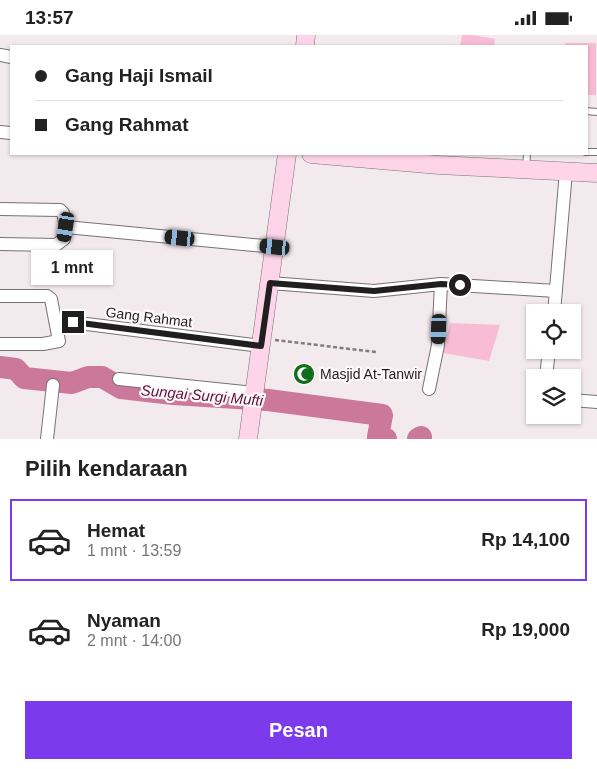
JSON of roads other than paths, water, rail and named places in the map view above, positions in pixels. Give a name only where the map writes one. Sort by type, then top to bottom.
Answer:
[{"type":"street","points":[[248,439],[287,155]]},
{"type":"street","points":[[329,155],[439,161],[527,162],[566,171],[597,173]]},
{"type":"street","points":[[555,304],[566,171]]},
{"type":"street","points":[[0,209],[60,211],[63,213],[66,227],[64,239],[56,245],[0,244]]},
{"type":"street","points":[[66,227],[275,247]]},
{"type":"street","points":[[270,283],[374,291],[441,284],[556,291]]},
{"type":"street","points":[[429,389],[438,345],[441,284]]},
{"type":"street","points":[[0,296],[47,296],[51,299],[59,341],[43,345],[0,344]]},
{"type":"street","name":"Gang Rahmat","points":[[54,320],[261,342]]},
{"type":"street","points":[[119,379],[253,399]]},
{"type":"street","points":[[47,439],[53,385]]},
{"type":"street","points":[[581,401],[597,403]]},
{"type":"waterway","name":"Sungai Surgi Mufti","points":[[0,367],[16,369],[24,378],[72,383],[88,377],[102,377],[121,388],[173,394],[268,400],[382,415],[378,437],[386,439]]},
{"type":"place","name":"Masjid At-Tanwir","points":[[304,374]]}]
